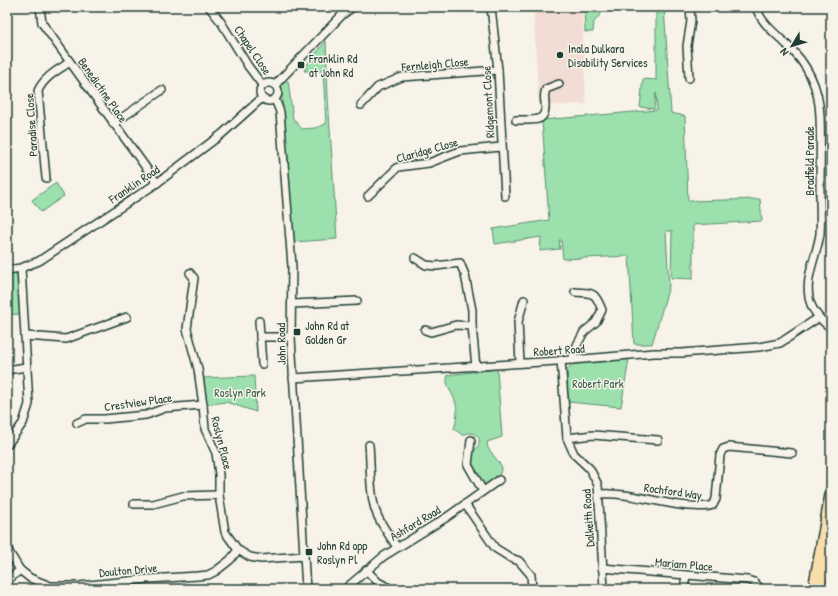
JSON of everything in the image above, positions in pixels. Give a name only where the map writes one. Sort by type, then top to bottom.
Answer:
[{"type":"main road","points":[[813,589],[831,489]]},
{"type":"main road","points":[[821,589],[831,524]]},
{"type":"street","name":"Benedictine Place","points":[[40,7],[42,23],[113,124],[157,183]]},
{"type":"street","name":"Chapel Close","points":[[209,7],[221,22],[248,66],[263,86]]},
{"type":"street","points":[[275,86],[342,15],[353,7]]},
{"type":"street","name":"Ridgemont Close","points":[[491,7],[498,70],[501,147],[505,196]]},
{"type":"street","points":[[689,78],[687,46],[691,21],[690,7]]},
{"type":"street","name":"Bradfield Parade","points":[[756,7],[765,23],[801,59],[812,77],[818,96],[820,116],[820,226],[818,245],[809,278],[808,290],[812,306],[818,318],[831,328]]},
{"type":"street","name":"Paradise Close","points":[[46,178],[38,90],[41,84],[50,75],[70,62]]},
{"type":"street","name":"Fernleigh Close","points":[[361,106],[378,87],[402,77],[498,70]]},
{"type":"street","points":[[270,83],[275,86],[278,90],[276,99],[267,101],[262,98],[260,93],[263,86],[270,83]]},
{"type":"street","points":[[516,120],[540,119],[543,117],[546,89],[559,84]]},
{"type":"street","points":[[113,124],[162,90]]},
{"type":"street","name":"Franklin Road","points":[[7,270],[21,268],[39,261],[157,183],[222,134],[262,98]]},
{"type":"street","name":"John Road","points":[[276,99],[280,112],[292,266],[291,337],[306,589]]},
{"type":"street","name":"Claridge Close","points":[[368,196],[398,167],[429,163],[460,151],[501,147]]},
{"type":"street","points":[[416,258],[426,265],[436,266],[460,263],[465,275],[472,310],[476,367]]},
{"type":"street","points":[[7,445],[24,423],[29,404],[21,268]]},
{"type":"street","name":"Roslyn Place","points":[[190,273],[194,278],[187,329],[198,369],[205,429],[216,453],[219,474],[219,495],[225,532],[238,550],[250,557],[261,559],[304,556]]},
{"type":"street","points":[[572,360],[577,345],[584,332],[596,322],[602,310],[597,297],[589,293],[575,292]]},
{"type":"street","points":[[520,363],[518,322],[524,300]]},
{"type":"street","points":[[292,304],[357,301]]},
{"type":"street","points":[[25,336],[66,339],[126,316]]},
{"type":"street","name":"Robert Road","points":[[293,378],[476,367],[654,353],[681,353],[749,348],[771,345],[789,338],[818,318]]},
{"type":"street","points":[[259,321],[262,364]]},
{"type":"street","points":[[424,330],[431,332],[456,325],[472,326]]},
{"type":"street","points":[[260,337],[291,337]]},
{"type":"street","name":"Dalkeith Road","points":[[561,360],[567,438],[574,454],[590,469],[595,476],[599,494],[604,589]]},
{"type":"street","points":[[7,370],[26,367]]},
{"type":"street","name":"Crestview Place","points":[[77,423],[86,419],[105,419],[146,415],[165,408],[203,405]]},
{"type":"street","points":[[567,438],[593,434],[658,440]]},
{"type":"street","points":[[471,440],[468,465],[483,491]]},
{"type":"street","points":[[370,445],[372,490],[375,511],[397,546]]},
{"type":"street","name":"Rochford Way","points":[[599,494],[613,493],[668,504],[707,507],[713,505],[716,499],[720,455],[723,449],[729,447],[792,453]]},
{"type":"street","name":"Ashford Road","points":[[345,589],[366,570],[397,546],[431,527],[499,480]]},
{"type":"street","points":[[134,504],[153,504],[183,496],[219,495]]},
{"type":"street","points":[[465,504],[495,548],[519,561],[531,575],[532,589]]},
{"type":"street","name":"Doulton Drive","points":[[7,544],[9,552],[20,570],[30,578],[50,586],[79,586],[198,576],[216,571],[230,560],[238,550]]},
{"type":"street","name":"Mariam Place","points":[[602,568],[747,580],[754,582],[761,589]]},
{"type":"street","points":[[7,581],[20,570]]},
{"type":"street","points":[[366,570],[378,582],[391,589]]},
{"type":"street","points":[[684,589],[686,576]]},
{"type":"shaded area","name":"Inala Dulkara Disability Services","points":[[533,7],[582,7],[586,104],[539,106]]},
{"type":"green space","points":[[584,7],[601,7],[601,14],[594,22],[593,32],[585,32]]},
{"type":"green space","points":[[611,7],[664,7],[671,113],[685,116],[688,201],[760,199],[762,221],[693,225],[693,279],[671,278],[672,231],[666,231],[669,286],[652,344],[634,344],[629,256],[563,259],[561,240],[559,240],[560,249],[540,251],[541,237],[495,244],[493,229],[549,220],[542,120],[657,110],[656,93],[654,109],[640,107],[643,79],[656,80],[656,10]]},
{"type":"green space","points":[[326,41],[337,239],[294,242],[281,85],[288,81],[293,119],[302,129],[315,128],[326,124],[323,71],[304,71],[308,63]]},
{"type":"green space","points":[[56,183],[64,196],[41,212],[32,200]]},
{"type":"green space","points":[[17,273],[20,314],[7,315],[7,274]]},
{"type":"green space","name":"Robert Park","points":[[629,359],[621,407],[568,402],[567,370],[573,363]]},
{"type":"green space","points":[[497,369],[502,437],[487,442],[488,448],[502,467],[499,476],[487,485],[482,484],[470,465],[472,454],[479,445],[479,438],[472,433],[466,433],[464,436],[454,429],[457,408],[447,382],[447,378],[448,375]]},
{"type":"green space","name":"Roslyn Park","points":[[254,376],[256,412],[226,402],[205,405],[203,378]]},
{"type":"place","name":"Inala Dulkara Disability Services","points":[[560,55]]},
{"type":"place","name":"Franklin Rd at John Rd","points":[[301,65]]},
{"type":"place","name":"John Rd at Golden Gr","points":[[297,332]]},
{"type":"place","name":"John Rd opp Roslyn Pl","points":[[309,552]]}]
